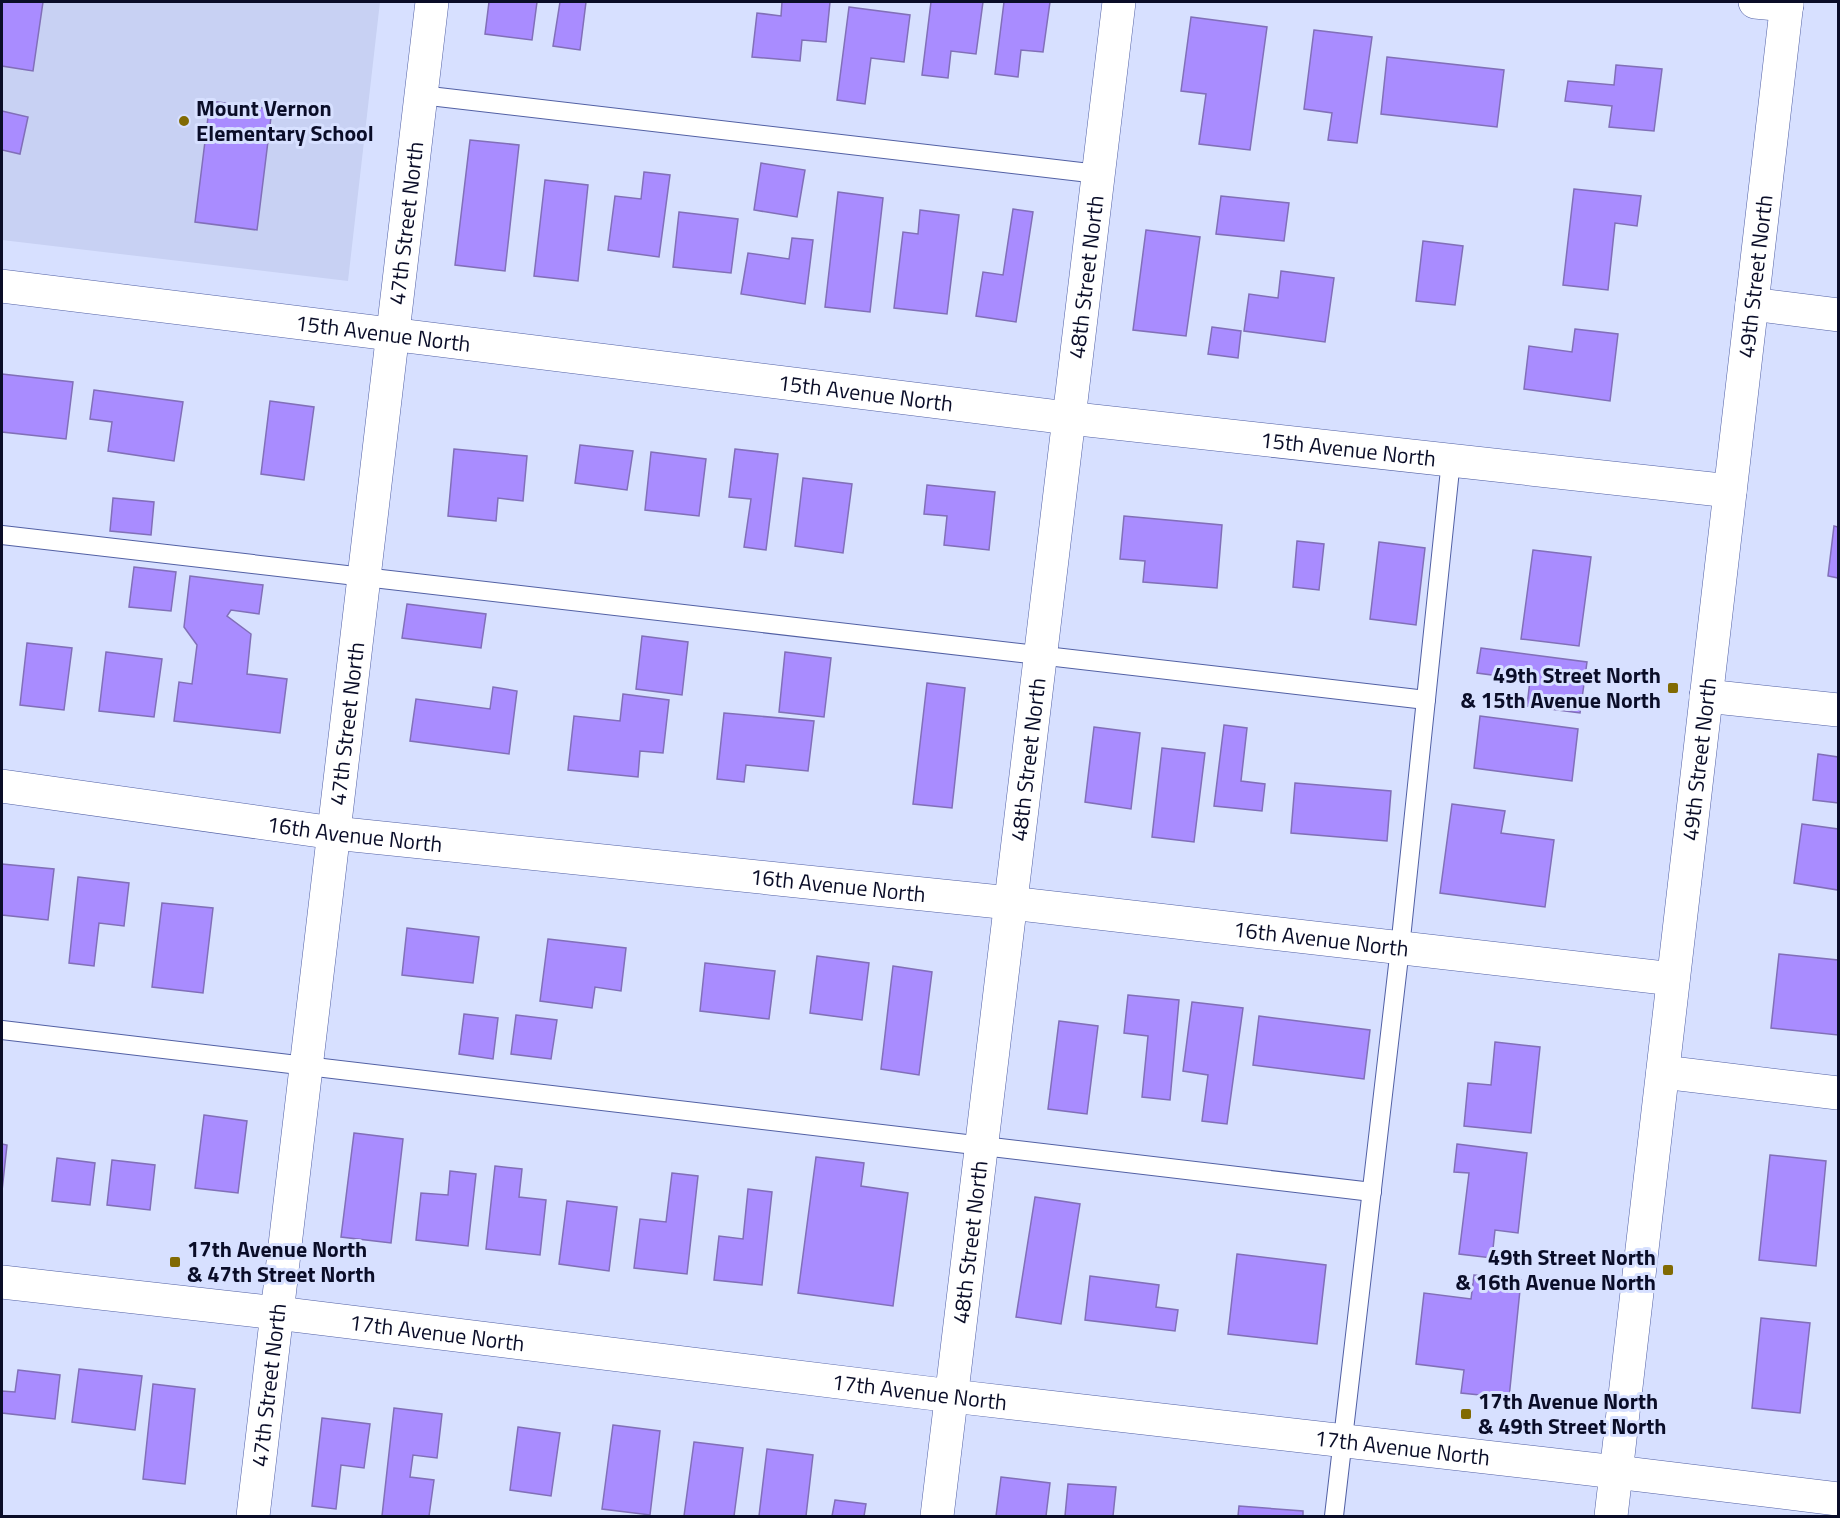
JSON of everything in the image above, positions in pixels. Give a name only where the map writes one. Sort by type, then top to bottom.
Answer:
[{"type":"street","name":"47th Street North","points":[[253,1516],[432,2]]},
{"type":"street","name":"48th Street North","points":[[938,1516],[1119,2]]},
{"type":"street","name":"49th Street North","points":[[1611,1516],[1752,304],[1776,3]]},
{"type":"street","name":"15th Avenue North","points":[[2,286],[1068,418],[1730,491]]},
{"type":"street","points":[[1752,304],[1839,315]]},
{"type":"street","points":[[1706,696],[1839,710]]},
{"type":"street","name":"16th Avenue North","points":[[2,786],[334,833],[1010,903],[1673,980]]},
{"type":"street","points":[[1663,1072],[1839,1094]]},
{"type":"street","name":"17th Avenue North","points":[[2,1282],[1839,1499]]},
{"type":"lane","points":[[421,95],[1098,174]]},
{"type":"lane","points":[[1334,1516],[1400,948],[1451,460]]},
{"type":"lane","points":[[2,535],[1426,700]]},
{"type":"lane","points":[[2,1030],[982,1144],[1372,1192]]},
{"type":"shaded area","name":"Mount Vernon Elementary School","points":[[2,2],[380,2],[348,281],[2,240]]},
{"type":"building","points":[[2,2],[43,2],[33,71],[2,66]]},
{"type":"building","points":[[489,2],[537,2],[532,40],[485,34]]},
{"type":"building","points":[[560,2],[586,2],[580,50],[553,46]]},
{"type":"building","points":[[782,2],[830,2],[826,42],[802,40],[800,61],[752,57],[757,13],[781,16]]},
{"type":"building","points":[[931,2],[983,2],[976,54],[951,51],[948,78],[922,75]]},
{"type":"building","points":[[1004,2],[1050,2],[1043,52],[1021,50],[1018,77],[995,74]]},
{"type":"building","points":[[849,7],[910,15],[904,62],[871,58],[865,104],[837,100]]},
{"type":"building","points":[[1191,17],[1267,27],[1250,150],[1199,144],[1206,94],[1181,91]]},
{"type":"building","points":[[1314,30],[1372,37],[1357,143],[1328,140],[1332,113],[1304,109]]},
{"type":"building","points":[[1387,57],[1504,70],[1497,127],[1381,114]]},
{"type":"building","points":[[1616,65],[1662,69],[1654,131],[1609,127],[1612,106],[1565,101],[1568,81],[1614,85]]},
{"type":"building","points":[[210,101],[272,109],[257,230],[195,222]]},
{"type":"building","points":[[2,111],[28,117],[20,154],[2,150]]},
{"type":"building","points":[[470,140],[519,145],[505,271],[455,265]]},
{"type":"building","points":[[761,163],[805,170],[797,217],[754,210]]},
{"type":"building","points":[[644,172],[670,175],[659,257],[608,250],[615,196],[641,199]]},
{"type":"building","points":[[545,180],[588,185],[578,281],[534,276]]},
{"type":"building","points":[[1574,189],[1641,196],[1637,226],[1615,223],[1608,290],[1563,285]]},
{"type":"building","points":[[838,192],[883,198],[870,312],[825,307]]},
{"type":"building","points":[[1221,196],[1289,203],[1284,241],[1216,234]]},
{"type":"building","points":[[1013,209],[1033,212],[1016,322],[976,316],[983,272],[1003,275]]},
{"type":"building","points":[[920,210],[959,215],[947,314],[894,308],[903,232],[918,234]]},
{"type":"building","points":[[679,212],[738,219],[731,273],[673,267]]},
{"type":"building","points":[[1146,230],[1200,237],[1186,336],[1133,330]]},
{"type":"building","points":[[792,238],[813,240],[805,304],[741,294],[748,253],[789,259]]},
{"type":"building","points":[[1423,241],[1463,246],[1455,305],[1416,301]]},
{"type":"building","points":[[1281,271],[1334,278],[1325,342],[1244,331],[1249,294],[1278,298]]},
{"type":"building","points":[[1212,327],[1241,331],[1238,358],[1208,354]]},
{"type":"building","points":[[1575,329],[1618,334],[1610,401],[1524,389],[1529,346],[1572,352]]},
{"type":"building","points":[[2,374],[73,382],[66,439],[2,432]]},
{"type":"building","points":[[94,390],[183,402],[174,461],[108,451],[112,422],[90,419]]},
{"type":"building","points":[[270,401],[314,407],[304,480],[261,474]]},
{"type":"building","points":[[580,445],[633,451],[627,490],[575,483]]},
{"type":"building","points":[[454,449],[527,456],[523,501],[498,498],[496,521],[448,516]]},
{"type":"building","points":[[735,449],[778,454],[766,550],[744,547],[751,499],[729,497]]},
{"type":"building","points":[[651,452],[706,459],[699,516],[645,510]]},
{"type":"building","points":[[803,478],[852,484],[843,553],[795,546]]},
{"type":"building","points":[[927,485],[995,492],[989,550],[944,545],[947,516],[924,514]]},
{"type":"building","points":[[113,498],[154,502],[151,535],[110,531]]},
{"type":"building","points":[[1124,516],[1222,525],[1217,588],[1143,582],[1145,561],[1120,559]]},
{"type":"building","points":[[1834,526],[1838,527],[1838,578],[1828,576]]},
{"type":"building","points":[[1297,541],[1324,544],[1319,590],[1293,587]]},
{"type":"building","points":[[1379,542],[1425,548],[1416,625],[1370,619]]},
{"type":"building","points":[[1533,550],[1591,557],[1579,646],[1521,639]]},
{"type":"building","points":[[134,567],[176,572],[171,611],[129,607]]},
{"type":"building","points":[[190,576],[263,585],[259,614],[231,610],[227,616],[251,634],[247,674],[287,679],[280,733],[174,721],[179,682],[192,684],[197,645],[184,627]]},
{"type":"building","points":[[407,604],[486,614],[481,648],[402,638]]},
{"type":"building","points":[[642,636],[688,642],[682,695],[636,689]]},
{"type":"building","points":[[27,643],[72,648],[64,710],[20,705]]},
{"type":"building","points":[[1481,648],[1587,662],[1580,713],[1527,706],[1530,680],[1477,673]]},
{"type":"building","points":[[106,652],[162,659],[154,717],[99,711]]},
{"type":"building","points":[[785,652],[831,658],[824,717],[779,712]]},
{"type":"building","points":[[927,683],[965,688],[952,808],[913,804]]},
{"type":"building","points":[[493,687],[517,691],[509,754],[410,741],[416,699],[490,709]]},
{"type":"building","points":[[623,694],[669,700],[663,753],[640,751],[638,777],[568,770],[574,716],[620,721]]},
{"type":"building","points":[[724,713],[814,721],[808,771],[746,765],[744,782],[717,779]]},
{"type":"building","points":[[1480,716],[1578,729],[1572,781],[1474,768]]},
{"type":"building","points":[[1224,725],[1247,728],[1241,781],[1265,784],[1262,811],[1214,806]]},
{"type":"building","points":[[1094,727],[1140,733],[1131,809],[1085,802]]},
{"type":"building","points":[[1162,748],[1205,753],[1194,842],[1152,837]]},
{"type":"building","points":[[1818,754],[1838,757],[1838,803],[1813,800]]},
{"type":"building","points":[[1295,783],[1391,791],[1387,841],[1291,833]]},
{"type":"building","points":[[1452,804],[1505,811],[1501,833],[1554,840],[1545,907],[1440,893]]},
{"type":"building","points":[[1802,824],[1838,829],[1838,890],[1794,883]]},
{"type":"building","points":[[2,864],[54,869],[48,920],[2,915]]},
{"type":"building","points":[[78,877],[129,883],[124,926],[99,923],[94,966],[69,963]]},
{"type":"building","points":[[162,903],[213,908],[203,993],[152,987]]},
{"type":"building","points":[[407,928],[479,937],[473,983],[402,975]]},
{"type":"building","points":[[548,939],[626,948],[621,991],[595,987],[592,1008],[540,1001]]},
{"type":"building","points":[[1779,954],[1838,960],[1838,1035],[1771,1028]]},
{"type":"building","points":[[817,956],[869,963],[862,1020],[810,1013]]},
{"type":"building","points":[[705,963],[775,971],[769,1019],[700,1011]]},
{"type":"building","points":[[893,966],[932,972],[919,1075],[881,1069]]},
{"type":"building","points":[[1128,995],[1179,1000],[1170,1100],[1142,1097],[1148,1036],[1124,1033]]},
{"type":"building","points":[[1192,1002],[1243,1008],[1227,1124],[1202,1121],[1208,1075],[1183,1071]]},
{"type":"building","points":[[464,1014],[498,1018],[493,1059],[459,1054]]},
{"type":"building","points":[[516,1015],[557,1020],[551,1059],[511,1054]]},
{"type":"building","points":[[1259,1016],[1370,1030],[1364,1079],[1253,1065]]},
{"type":"building","points":[[1059,1021],[1098,1026],[1087,1114],[1048,1109]]},
{"type":"building","points":[[1495,1042],[1540,1047],[1531,1133],[1464,1126],[1468,1083],[1491,1085]]},
{"type":"building","points":[[204,1115],[247,1121],[238,1193],[195,1188]]},
{"type":"building","points":[[354,1133],[403,1139],[391,1243],[341,1237]]},
{"type":"building","points":[[2,1144],[7,1145],[2,1191]]},
{"type":"building","points":[[1457,1144],[1527,1153],[1518,1233],[1495,1230],[1492,1258],[1459,1254],[1469,1173],[1454,1172]]},
{"type":"building","points":[[1770,1155],[1826,1161],[1816,1266],[1759,1260]]},
{"type":"building","points":[[816,1157],[864,1163],[861,1186],[908,1193],[893,1306],[798,1293]]},
{"type":"building","points":[[57,1158],[95,1163],[90,1205],[52,1201]]},
{"type":"building","points":[[112,1160],[155,1165],[150,1210],[107,1205]]},
{"type":"building","points":[[495,1166],[522,1169],[519,1197],[546,1200],[540,1255],[486,1249]]},
{"type":"building","points":[[450,1171],[476,1174],[468,1246],[416,1240],[421,1193],[448,1195]]},
{"type":"building","points":[[672,1173],[698,1176],[687,1274],[634,1268],[640,1219],[666,1222]]},
{"type":"building","points":[[748,1189],[772,1192],[762,1285],[714,1280],[719,1236],[743,1239]]},
{"type":"building","points":[[1035,1197],[1080,1204],[1061,1324],[1016,1317]]},
{"type":"building","points":[[567,1201],[617,1207],[609,1271],[559,1264]]},
{"type":"building","points":[[1237,1254],[1326,1265],[1317,1344],[1228,1334]]},
{"type":"building","points":[[1474,1275],[1521,1280],[1509,1398],[1461,1393],[1464,1370],[1416,1364],[1424,1293],[1471,1299]]},
{"type":"building","points":[[1090,1276],[1159,1285],[1156,1307],[1178,1310],[1175,1331],[1085,1320]]},
{"type":"building","points":[[1761,1318],[1810,1323],[1800,1413],[1752,1408]]},
{"type":"building","points":[[79,1369],[142,1376],[135,1430],[72,1422]]},
{"type":"building","points":[[18,1370],[60,1375],[55,1419],[2,1413],[2,1391],[15,1392]]},
{"type":"building","points":[[153,1384],[195,1389],[185,1484],[143,1479]]},
{"type":"building","points":[[394,1408],[442,1414],[437,1458],[413,1455],[410,1477],[434,1480],[429,1516],[382,1516]]},
{"type":"building","points":[[322,1418],[370,1424],[364,1468],[341,1465],[336,1509],[312,1506]]},
{"type":"building","points":[[613,1425],[660,1431],[650,1515],[602,1509]]},
{"type":"building","points":[[518,1427],[560,1433],[551,1496],[510,1490]]},
{"type":"building","points":[[694,1442],[743,1448],[734,1516],[684,1516]]},
{"type":"building","points":[[767,1449],[813,1455],[806,1516],[759,1516]]},
{"type":"building","points":[[1001,1477],[1050,1483],[1046,1516],[996,1516]]},
{"type":"building","points":[[1068,1484],[1116,1487],[1113,1516],[1065,1516]]},
{"type":"building","points":[[835,1500],[866,1504],[864,1516],[832,1516]]},
{"type":"building","points":[[1239,1506],[1303,1511],[1303,1516],[1238,1516]]},
{"type":"place","name":"Mount Vernon Elementary School","points":[[184,121]]},
{"type":"place","name":"49th Street North & 15th Avenue North","points":[[1673,688]]},
{"type":"place","name":"17th Avenue North & 47th Street North","points":[[175,1262]]},
{"type":"place","name":"49th Street North & 16th Avenue North","points":[[1668,1270]]},
{"type":"place","name":"17th Avenue North & 49th Street North","points":[[1466,1414]]}]
